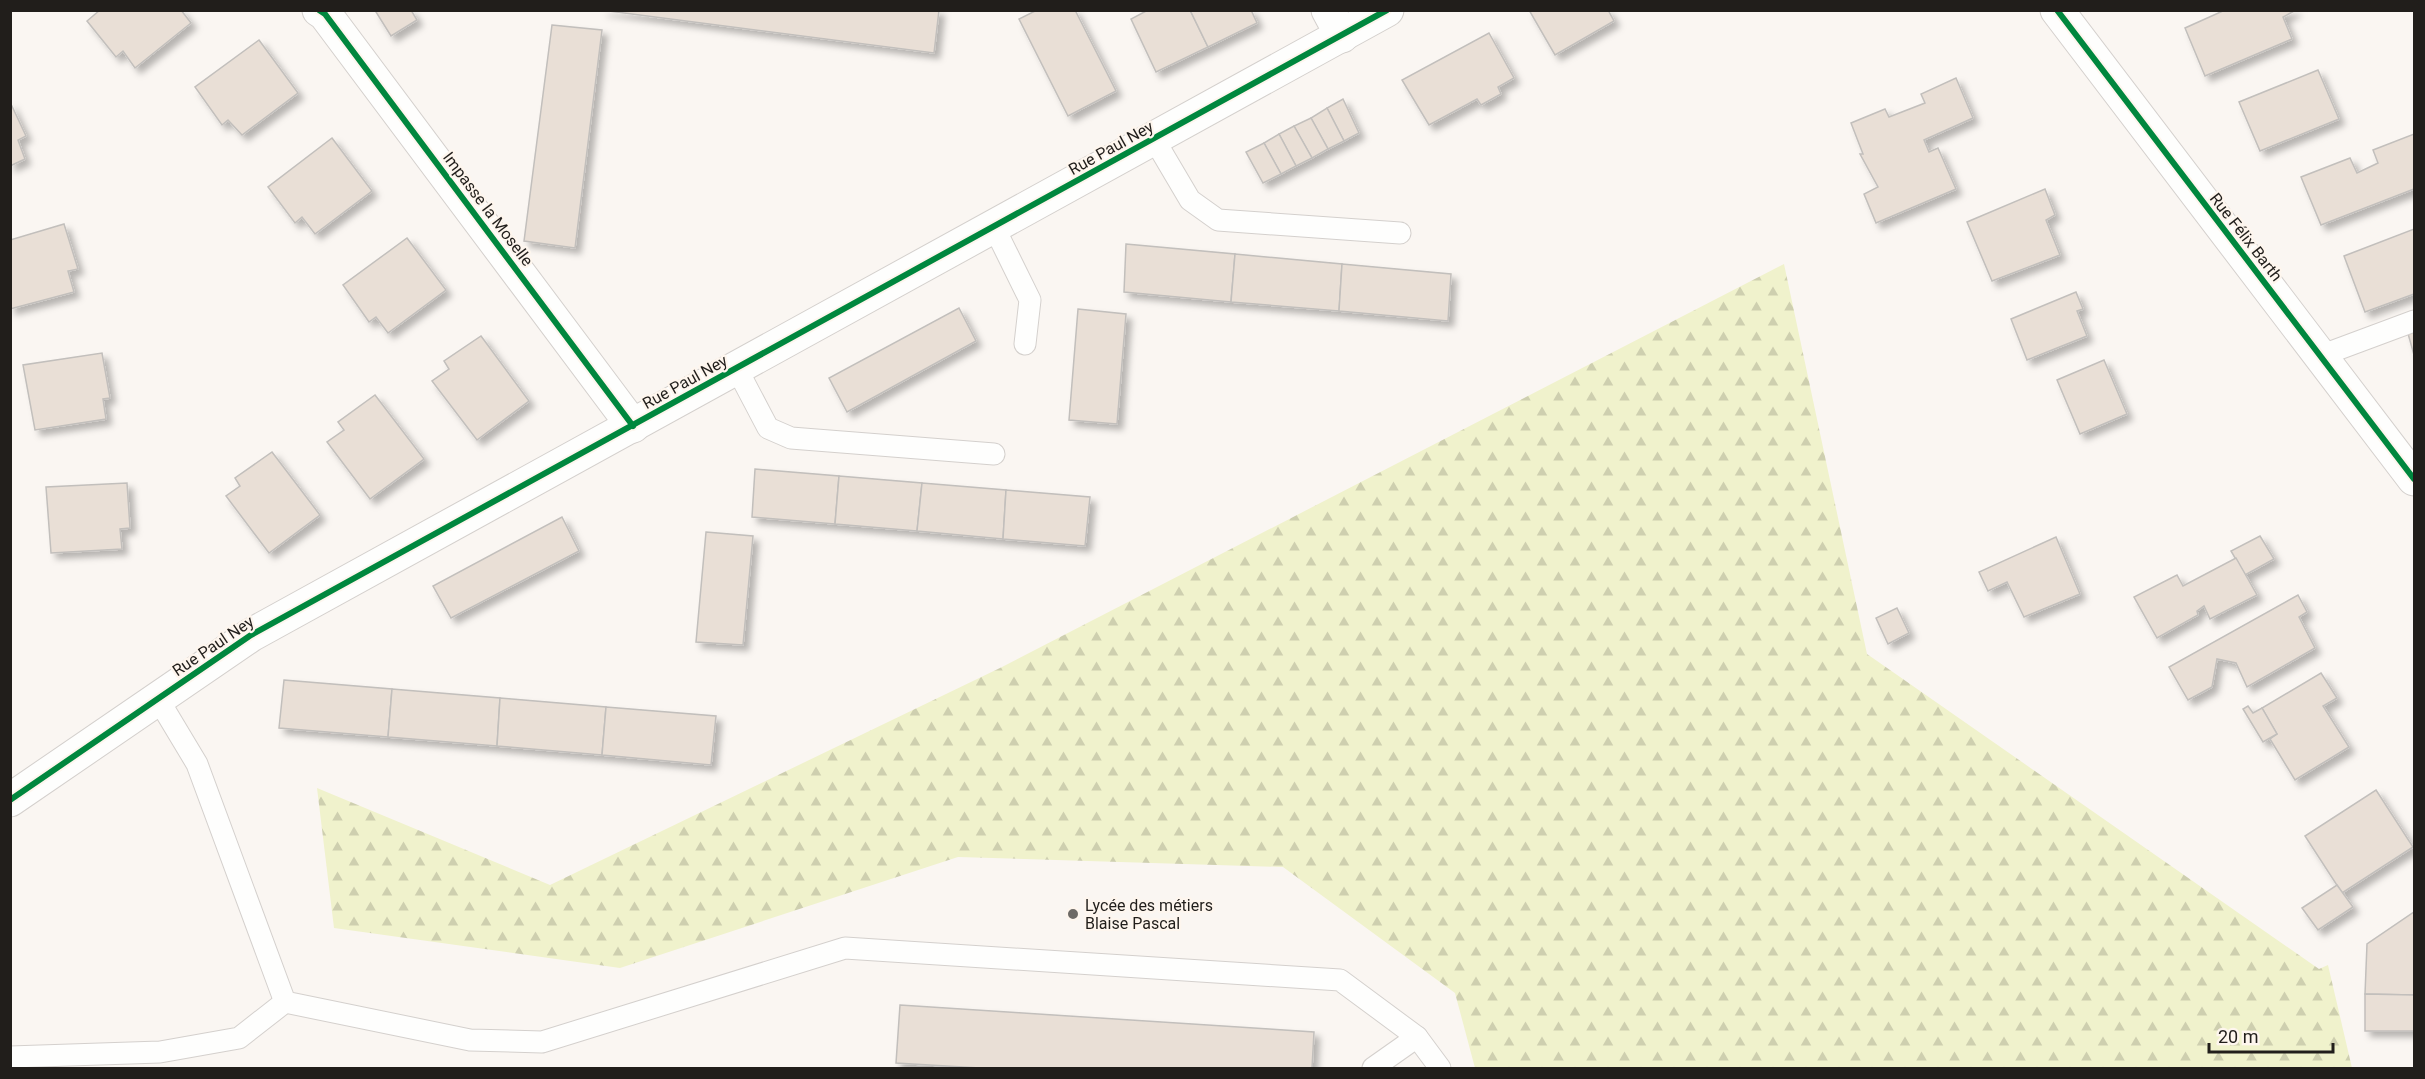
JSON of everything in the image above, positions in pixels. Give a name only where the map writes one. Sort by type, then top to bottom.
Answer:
[{"type":"street","name":"Rue Paul Ney","points":[[10,800],[251,635],[1154,140],[1335,23],[1387,10]]},
{"type":"street","name":"Rue Félix Barth","points":[[2057,10],[2415,480]]},
{"type":"street","name":"Impasse la Moselle","points":[[324,12],[633,426]]},
{"type":"lane","points":[[1154,140],[1190,200],[1218,220],[1400,233]]},
{"type":"lane","points":[[994,227],[1030,300],[1025,344]]},
{"type":"lane","points":[[2320,356],[2415,321]]},
{"type":"lane","points":[[737,369],[768,428],[792,438],[994,454]]},
{"type":"lane","points":[[158,699],[197,764],[285,1002]]},
{"type":"lane","points":[[10,1057],[160,1052],[239,1038],[285,1002],[470,1040],[542,1042],[845,948],[1340,980],[1417,1037],[1440,1068]]},
{"type":"lane","points":[[1373,1068],[1417,1037]]},
{"type":"green space","points":[[1784,264],[1867,654],[2319,969],[2328,965],[2352,1068],[1475,1068],[1455,993],[1283,867],[958,857],[620,968],[334,928],[317,788],[550,885],[1002,667]]},
{"type":"building","points":[[100,10],[181,10],[191,23],[135,68],[123,51],[116,57],[87,21]]},
{"type":"building","points":[[379,10],[411,10],[417,20],[391,36],[376,12]]},
{"type":"building","points":[[601,10],[939,10],[934,53]]},
{"type":"building","points":[[1037,10],[1075,10],[1116,91],[1068,116],[1019,19]]},
{"type":"building","points":[[1148,10],[1190,10],[1208,47],[1156,72],[1131,19]]},
{"type":"building","points":[[1190,10],[1251,10],[1257,23],[1208,47]]},
{"type":"building","points":[[1529,10],[1608,10],[1614,21],[1555,55]]},
{"type":"building","points":[[2225,10],[2296,10],[2283,17],[2292,39],[2205,76],[2185,28]]},
{"type":"building","points":[[552,25],[602,30],[575,248],[524,241]]},
{"type":"building","points":[[1489,33],[1514,78],[1498,87],[1501,94],[1481,105],[1477,99],[1429,125],[1402,80]]},
{"type":"building","points":[[259,40],[298,93],[242,135],[228,120],[222,125],[195,87]]},
{"type":"building","points":[[2318,70],[2339,119],[2260,151],[2239,102]]},
{"type":"building","points":[[1956,78],[1973,118],[1924,140],[1929,152],[1938,148],[1956,189],[1876,223],[1864,194],[1878,187],[1860,154],[1863,154],[1851,123],[1885,109],[1889,117],[1925,103],[1921,94]]},
{"type":"building","points":[[1343,99],[1359,133],[1344,141],[1327,108]]},
{"type":"building","points":[[10,102],[26,136],[18,140],[25,159],[10,166]]},
{"type":"building","points":[[1327,108],[1344,141],[1328,149],[1311,118]]},
{"type":"building","points":[[1311,118],[1328,149],[1312,158],[1294,126]]},
{"type":"building","points":[[1294,126],[1312,158],[1296,166],[1279,134]]},
{"type":"building","points":[[1279,134],[1296,166],[1281,174],[1264,143]]},
{"type":"building","points":[[2414,134],[2414,189],[2321,225],[2301,177],[2350,158],[2357,173],[2378,163],[2373,150]]},
{"type":"building","points":[[332,138],[372,191],[315,234],[302,217],[295,223],[268,187]]},
{"type":"building","points":[[1264,143],[1281,174],[1263,183],[1246,152]]},
{"type":"building","points":[[2045,189],[2055,215],[2046,220],[2060,255],[1992,281],[1967,222]]},
{"type":"building","points":[[64,224],[78,269],[68,271],[74,292],[10,309],[10,240]]},
{"type":"building","points":[[2414,229],[2414,294],[2365,312],[2344,256]]},
{"type":"building","points":[[407,238],[446,290],[388,333],[376,317],[369,322],[343,285]]},
{"type":"building","points":[[1126,244],[1235,254],[1231,302],[1124,292]]},
{"type":"building","points":[[1235,254],[1342,264],[1339,311],[1231,302]]},
{"type":"building","points":[[1342,264],[1451,274],[1448,321],[1339,311]]},
{"type":"building","points":[[2076,292],[2083,309],[2077,311],[2087,336],[2027,360],[2011,319]]},
{"type":"building","points":[[959,308],[976,341],[847,412],[829,378]]},
{"type":"building","points":[[1078,309],[1126,314],[1117,424],[1069,420]]},
{"type":"building","points":[[2414,328],[2414,355],[2407,330]]},
{"type":"building","points":[[481,336],[529,401],[477,440],[432,381],[449,369],[444,361]]},
{"type":"building","points":[[102,353],[110,398],[103,399],[106,419],[35,430],[23,365]]},
{"type":"building","points":[[2104,360],[2127,414],[2080,434],[2057,380]]},
{"type":"building","points":[[375,395],[424,459],[370,499],[327,442],[344,430],[338,422]]},
{"type":"building","points":[[272,452],[320,515],[269,553],[226,496],[240,486],[235,478]]},
{"type":"building","points":[[755,469],[839,476],[835,524],[752,517]]},
{"type":"building","points":[[839,476],[922,483],[917,531],[835,524]]},
{"type":"building","points":[[127,483],[130,528],[120,529],[122,549],[51,553],[46,487]]},
{"type":"building","points":[[922,483],[1006,490],[1003,539],[917,531]]},
{"type":"building","points":[[1006,490],[1090,497],[1085,546],[1003,539]]},
{"type":"building","points":[[562,517],[579,551],[451,618],[433,586]]},
{"type":"building","points":[[706,532],[753,536],[743,645],[696,642]]},
{"type":"building","points":[[2260,536],[2274,559],[2245,575],[2231,551]]},
{"type":"building","points":[[2056,537],[2080,594],[2024,617],[2007,582],[1988,591],[1979,572]]},
{"type":"building","points":[[2236,558],[2257,595],[2210,619],[2204,606],[2197,611],[2198,615],[2157,638],[2134,597],[2177,575],[2183,586]]},
{"type":"building","points":[[2298,595],[2307,612],[2299,617],[2315,648],[2247,687],[2236,663],[2217,659],[2212,687],[2188,700],[2169,667]]},
{"type":"building","points":[[1897,608],[1909,633],[1888,644],[1876,618]]},
{"type":"building","points":[[2321,673],[2337,698],[2323,706],[2349,747],[2295,780],[2270,739],[2277,734],[2262,708]]},
{"type":"building","points":[[284,680],[392,689],[388,737],[279,728]]},
{"type":"building","points":[[392,689],[500,698],[497,746],[388,737]]},
{"type":"building","points":[[500,698],[606,707],[602,755],[497,746]]},
{"type":"building","points":[[2248,706],[2253,713],[2262,708],[2277,734],[2263,742],[2243,709]]},
{"type":"building","points":[[606,707],[716,716],[711,765],[602,755]]},
{"type":"building","points":[[2376,790],[2413,847],[2342,893],[2305,836]]},
{"type":"building","points":[[2337,885],[2353,907],[2318,930],[2302,908]]},
{"type":"building","points":[[2414,912],[2414,995],[2365,994],[2367,944]]},
{"type":"building","points":[[2365,994],[2414,995],[2414,1031],[2365,1031]]},
{"type":"building","points":[[900,1005],[1314,1032],[1312,1068],[980,1068],[896,1063]]},
{"type":"cycle path","points":[[319,10],[325,14],[633,426]]},
{"type":"cycle path","points":[[10,800],[251,635],[1387,10]]},
{"type":"cycle path","points":[[2057,10],[2414,479]]},
{"type":"place","name":"Lycée des métiers Blaise Pascal","points":[[1073,914]]}]
